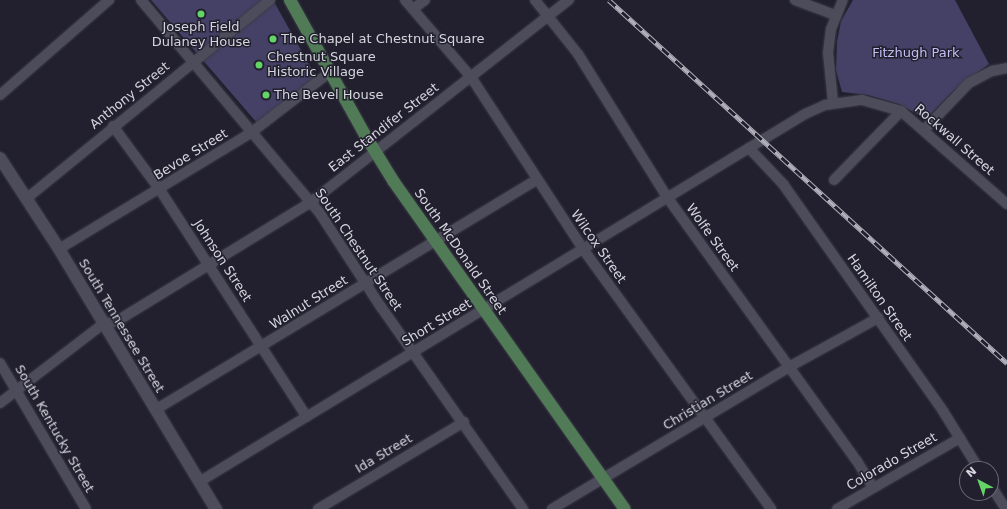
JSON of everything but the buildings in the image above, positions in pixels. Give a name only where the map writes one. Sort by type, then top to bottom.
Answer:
[{"type":"main road","name":"South McDonald Street","points":[[290,0],[376,153],[436,242],[625,509]]},
{"type":"street","points":[[0,95],[109,0]]},
{"type":"street","name":"South Chestnut Street","points":[[141,0],[311,202],[365,284],[413,353],[464,422],[523,509]]},
{"type":"street","name":"Anthony Street","points":[[26,199],[113,126],[270,0]]},
{"type":"street","name":"Wilcox Street","points":[[405,0],[471,77],[583,249],[704,419],[771,509]]},
{"type":"street","points":[[413,9],[424,0]]},
{"type":"street","name":"Wolfe Street","points":[[535,0],[578,54],[668,197],[857,461],[873,488]]},
{"type":"street","name":"East Standifer Street","points":[[0,402],[103,324],[117,321],[311,202],[376,153],[569,0]]},
{"type":"street","points":[[795,0],[835,15]]},
{"type":"street","points":[[833,102],[828,61],[835,15],[842,0]]},
{"type":"street","points":[[924,130],[969,83],[986,74],[1007,68]]},
{"type":"street","name":"Bevoe Street","points":[[59,249],[160,190],[252,132],[330,72]]},
{"type":"street","name":"Rockwall Street","points":[[750,148],[811,111],[833,102],[862,100],[901,111],[1007,204]]},
{"type":"street","name":"Rockwall Street","points":[[834,180],[901,111]]},
{"type":"street","name":"Johnson Street","points":[[113,126],[160,190],[307,417]]},
{"type":"street","name":"Short Street","points":[[199,482],[750,148]]},
{"type":"street","name":"Hamilton Street","points":[[750,148],[783,184],[878,318],[974,461]]},
{"type":"street","name":"South Tennessee Street","points":[[0,158],[59,249],[216,509]]},
{"type":"street","name":"Walnut Street","points":[[155,410],[263,347],[537,180]]},
{"type":"street","name":"Christian Street","points":[[552,509],[789,368],[878,318]]},
{"type":"street","name":"South Kentucky Street","points":[[0,363],[86,509]]},
{"type":"street","name":"Ida Street","points":[[318,509],[464,422]]},
{"type":"street","name":"Colorado Street","points":[[837,509],[960,438]]},
{"type":"street","points":[[999,498],[1006,509]]},
{"type":"green space","name":"Chestnut Square Historic Village","points":[[151,0],[273,0],[316,77],[258,124]]},
{"type":"green space","name":"Fitzhugh Park","points":[[853,0],[955,0],[989,64],[953,91],[926,119],[899,104],[868,95],[842,92],[836,70],[837,42],[841,21]]},
{"type":"railway","points":[[609,0],[1007,363]]},
{"type":"place","name":"Joseph Field Dulaney House","points":[[201,14]]},
{"type":"place","name":"The Chapel at Chestnut Square","points":[[273,39]]},
{"type":"place","name":"Chestnut Square Historic Village","points":[[259,65]]},
{"type":"place","name":"The Bevel House","points":[[266,95]]}]
